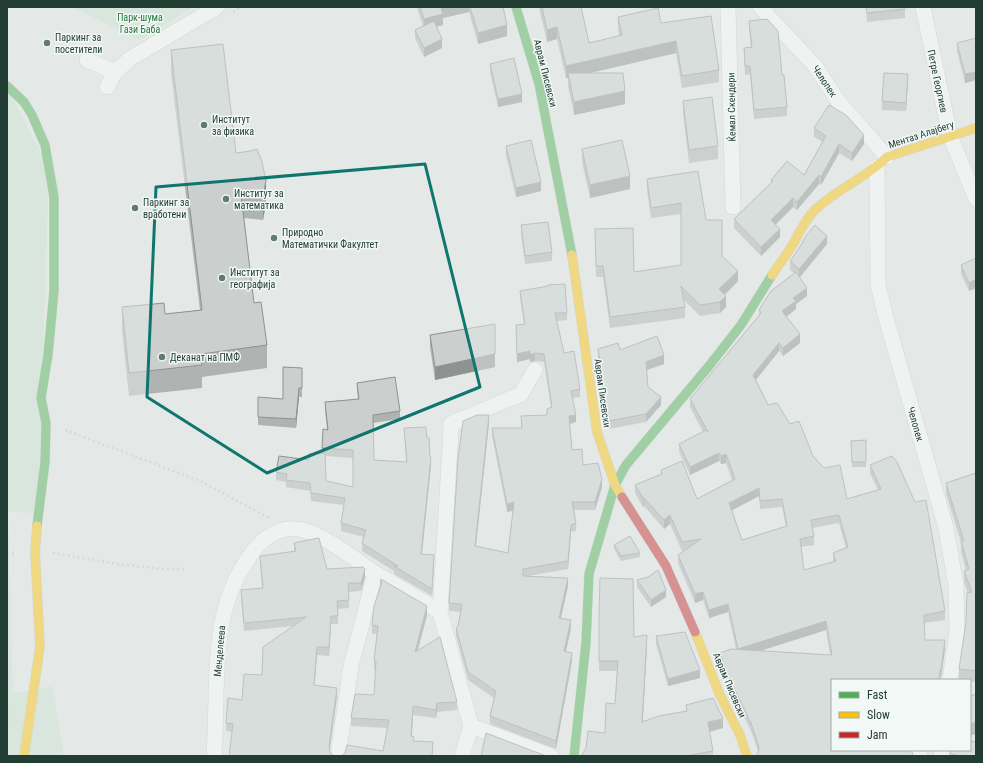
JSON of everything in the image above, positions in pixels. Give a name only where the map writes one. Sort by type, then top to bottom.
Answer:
[{"type":"street","points":[[107,87],[115,72],[131,58],[217,7]]},
{"type":"street","name":"Аврам Писевски","points":[[516,7],[539,84],[569,236],[596,432],[615,485],[666,566],[701,646],[719,693],[740,735],[747,756]]},
{"type":"street","name":"Ќемал Скендери","points":[[728,7],[733,207]]},
{"type":"street","name":"Челопек","points":[[760,7],[816,67],[838,101],[882,162],[878,285],[946,528],[956,586],[958,632],[950,679]]},
{"type":"street","name":"Петре Георгиев","points":[[923,7],[950,136],[976,199]]},
{"type":"street","points":[[148,48],[148,64]]},
{"type":"street","points":[[87,60],[115,72]]},
{"type":"street","points":[[7,86],[24,102],[39,129],[45,145],[54,197],[56,249],[48,355],[41,398],[41,406],[46,423],[45,462],[38,513],[35,552],[40,646],[24,756]]},
{"type":"street","name":"Ментаз Алајбегу","points":[[574,756],[586,643],[589,574],[615,485],[626,465],[709,366],[741,325],[775,270],[790,249],[802,226],[813,212],[828,199],[882,162],[950,136],[976,128]]},
{"type":"street","points":[[462,756],[471,726],[440,612],[451,424],[521,394],[535,370]]},
{"type":"street","name":"Менделеева","points":[[214,756],[218,645],[222,618],[227,601],[239,573],[257,547],[274,533],[289,529],[302,529],[312,533],[440,612]]},
{"type":"street","points":[[338,756],[351,666],[375,573]]},
{"type":"street","points":[[471,726],[551,756]]},
{"type":"path","points":[[46,423],[200,481],[289,529]]},
{"type":"path","points":[[61,553],[118,564],[162,569],[185,569]]},
{"type":"highlighted area","points":[[425,164],[480,387],[267,473],[147,397],[156,187]]},
{"type":"green space","name":"Парк-шума Гази Баба","points":[[72,7],[194,7],[140,40]]},
{"type":"green space","points":[[7,86],[49,169],[38,513],[8,512],[13,693],[52,686],[64,756],[7,756]]},
{"type":"building","points":[[420,7],[444,7],[441,8],[443,14],[424,19]]},
{"type":"building","points":[[470,7],[503,7],[507,25],[478,33]]},
{"type":"building","points":[[542,7],[581,7],[589,43],[622,35],[618,17],[658,8],[661,23],[711,16],[719,70],[682,76],[676,41],[566,66],[557,27],[547,30]]},
{"type":"building","points":[[866,7],[905,7],[905,9],[867,13]]},
{"type":"building","points":[[767,19],[778,31],[782,75],[784,75],[787,107],[754,110],[750,66],[745,66],[744,48],[752,47],[749,21]]},
{"type":"building","points":[[434,21],[442,39],[424,48],[415,30]]},
{"type":"building","points":[[976,38],[976,72],[965,74],[957,43]]},
{"type":"building","points":[[223,44],[236,153],[257,149],[266,180],[263,197],[241,195],[254,303],[261,302],[267,345],[201,354],[202,365],[129,373],[122,307],[164,303],[165,314],[202,310],[171,50]]},
{"type":"building","points":[[514,58],[522,94],[498,99],[490,64]]},
{"type":"building","points":[[568,73],[623,73],[625,91],[574,102]]},
{"type":"building","points":[[884,73],[908,74],[906,103],[882,101]]},
{"type":"building","points":[[712,97],[718,146],[689,150],[683,101]]},
{"type":"building","points":[[829,105],[846,115],[864,135],[852,153],[839,144],[821,177],[819,175],[797,202],[793,198],[771,220],[780,229],[761,247],[734,219],[773,181],[771,180],[787,161],[804,175],[826,136],[814,128]]},
{"type":"building","points":[[531,140],[541,182],[516,188],[506,146]]},
{"type":"building","points":[[622,140],[630,176],[590,185],[582,149]]},
{"type":"building","points":[[698,171],[706,220],[722,220],[722,256],[738,271],[719,289],[726,296],[720,302],[700,305],[681,286],[685,307],[610,317],[603,266],[596,266],[595,229],[633,228],[634,272],[681,265],[681,203],[651,208],[647,179]]},
{"type":"building","points":[[548,222],[552,252],[525,256],[521,225]]},
{"type":"building","points":[[815,225],[827,236],[799,269],[790,261],[807,234]]},
{"type":"building","points":[[976,258],[976,279],[969,283],[961,265]]},
{"type":"building","points":[[796,272],[807,288],[793,298],[796,301],[782,311],[800,334],[783,348],[779,343],[753,375],[768,405],[777,403],[790,424],[799,421],[813,456],[824,468],[840,465],[847,499],[881,489],[870,465],[892,456],[897,462],[915,502],[926,500],[945,611],[924,615],[925,640],[945,640],[939,679],[831,679],[831,751],[911,751],[913,756],[756,756],[759,750],[751,723],[730,680],[720,653],[731,649],[832,655],[826,621],[738,649],[728,604],[709,610],[703,592],[695,594],[678,555],[701,539],[682,542],[670,515],[664,520],[643,498],[635,485],[662,474],[661,470],[682,461],[697,499],[735,479],[726,454],[721,456],[719,453],[690,467],[679,444],[706,430],[708,432],[690,399],[761,313],[759,310],[771,291]],"holes":[[[759,488],[760,501],[782,499],[787,526],[742,540],[729,503]],[[839,515],[848,547],[833,553],[836,561],[804,570],[800,539],[814,536],[811,520]]]},
{"type":"building","points":[[565,284],[567,313],[555,313],[564,353],[574,351],[580,389],[571,391],[576,415],[569,416],[572,450],[582,449],[583,465],[598,463],[602,479],[595,502],[572,502],[576,523],[571,525],[568,561],[523,569],[523,576],[568,578],[559,618],[571,620],[564,651],[572,653],[556,741],[490,716],[496,691],[468,672],[456,628],[458,626],[462,604],[449,603],[458,458],[463,421],[477,415],[489,415],[475,546],[508,553],[514,502],[507,504],[492,428],[522,428],[521,416],[547,415],[547,409],[552,407],[544,354],[535,353],[530,355],[530,351],[517,354],[516,325],[525,324],[520,291],[548,285]]},
{"type":"building","points":[[495,324],[495,354],[435,367],[430,335]]},
{"type":"building","points":[[657,336],[664,355],[646,362],[648,387],[661,397],[646,414],[609,421],[598,349],[618,343],[620,350]]},
{"type":"building","points":[[283,367],[302,368],[302,388],[299,388],[296,419],[258,417],[258,397],[283,399]]},
{"type":"building","points":[[395,377],[400,411],[373,415],[374,460],[407,462],[404,428],[426,427],[431,457],[421,554],[434,555],[432,589],[394,566],[398,566],[362,543],[366,530],[341,523],[345,498],[311,493],[310,483],[286,480],[287,474],[276,472],[279,456],[309,460],[309,454],[325,453],[326,481],[353,487],[353,450],[322,448],[323,429],[328,430],[325,402],[359,399],[357,383]]},
{"type":"building","points":[[866,440],[866,462],[852,462],[851,441]]},
{"type":"building","points":[[976,473],[976,671],[959,669],[966,622],[967,593],[972,592],[964,571],[969,569],[961,541],[964,541],[946,483]]},
{"type":"building","points":[[630,536],[640,553],[621,556],[614,545]]},
{"type":"building","points":[[319,538],[327,569],[363,567],[365,569],[361,583],[348,583],[349,600],[337,601],[338,616],[331,616],[329,647],[317,647],[314,685],[337,688],[329,746],[332,755],[335,756],[229,756],[233,724],[226,723],[228,698],[242,700],[244,674],[262,675],[263,647],[306,617],[244,623],[241,590],[263,588],[260,556],[296,551],[294,543]]},
{"type":"building","points":[[658,570],[666,590],[651,600],[637,580],[648,577]]},
{"type":"building","points":[[600,578],[633,579],[634,637],[647,635],[642,722],[659,716],[687,711],[686,705],[713,698],[723,719],[708,722],[713,751],[685,756],[582,755],[586,748],[588,731],[605,733],[606,703],[615,704],[618,661],[599,661]]},
{"type":"building","points":[[381,579],[427,606],[415,652],[440,637],[457,702],[437,703],[436,710],[413,706],[411,736],[414,737],[413,741],[433,742],[432,756],[341,756],[345,753],[347,745],[383,751],[389,720],[351,718],[355,694],[374,695],[376,661],[374,661],[378,626],[372,625],[374,606],[382,582],[380,582]]},
{"type":"building","points":[[685,632],[700,670],[668,679],[656,636]]},
{"type":"building","points":[[976,694],[976,722],[971,724],[971,696]]},
{"type":"building","points":[[486,733],[546,756],[481,756]]},
{"type":"building","points":[[971,741],[976,742],[976,756],[950,754],[951,751],[971,751]]},
{"type":"traffic: fast","points":[[516,7],[539,84],[572,255]]},
{"type":"traffic: fast","points":[[7,86],[24,102],[32,115],[45,145],[54,197],[54,291],[48,355],[41,398],[46,423],[45,462],[37,526]]},
{"type":"traffic: fast","points":[[574,756],[586,643],[589,574],[615,485],[626,465],[709,366],[741,325],[772,275]]},
{"type":"traffic: slow","points":[[772,275],[809,217],[830,197],[869,172],[887,157],[976,128]]},
{"type":"traffic: slow","points":[[572,255],[597,432],[615,485],[622,497]]},
{"type":"traffic: slow","points":[[24,756],[40,646],[35,552],[37,526]]},
{"type":"traffic: slow","points":[[695,632],[719,693],[740,735],[747,756]]},
{"type":"traffic: jam","points":[[622,497],[666,566],[695,632]]},
{"type":"place","name":"Паркинг за посетители","points":[[47,43]]},
{"type":"place","name":"Институт за физика","points":[[204,125]]},
{"type":"place","name":"Институт за математика","points":[[226,199]]},
{"type":"place","name":"Паркинг за вработени","points":[[135,208]]},
{"type":"place","name":"Природно Математички Факултет","points":[[274,238]]},
{"type":"place","name":"Институт за географија","points":[[222,278]]},
{"type":"place","name":"Деканат на ПМФ","points":[[162,357]]}]
